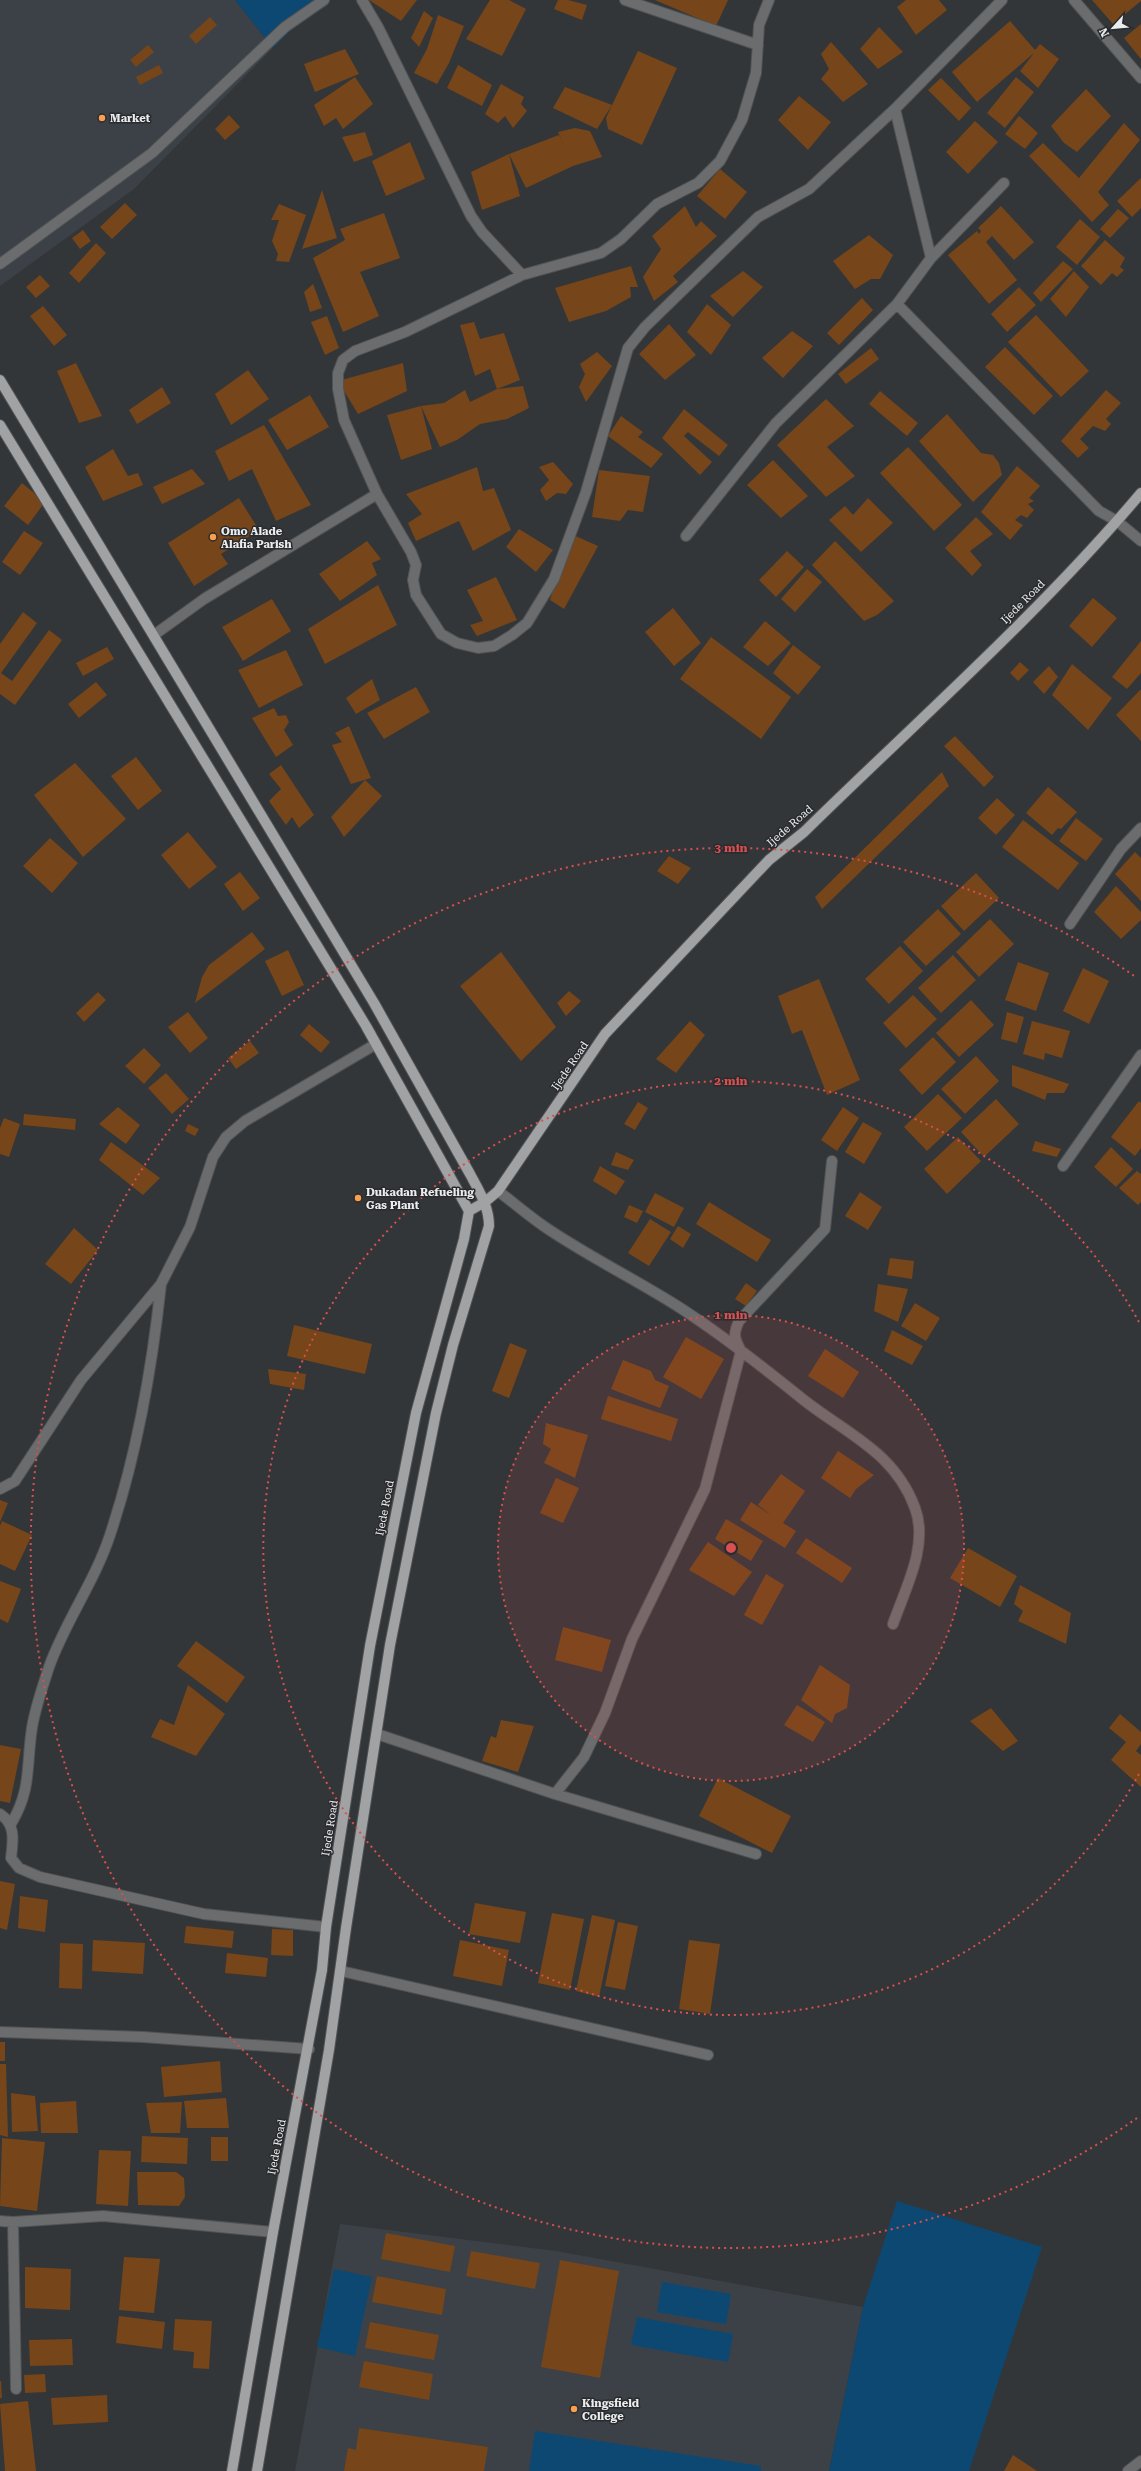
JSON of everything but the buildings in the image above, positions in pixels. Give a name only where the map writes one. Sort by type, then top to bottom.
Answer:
[{"type":"main road","points":[[0,380],[374,1003],[485,1202],[489,1216],[489,1226],[453,1345],[436,1413],[390,1645],[341,1972],[299,2232],[257,2471]]},
{"type":"main road","points":[[0,425],[376,1044],[469,1211]]},
{"type":"main road","name":"Ijede Road","points":[[232,2471],[273,2232],[309,2049],[322,1970],[326,1927],[370,1646],[416,1412],[464,1238],[469,1211],[485,1202],[498,1191],[605,1034],[769,860],[804,832],[1030,612],[1118,521],[1141,493]]},
{"type":"street","points":[[0,264],[152,153],[285,27],[324,0]]},
{"type":"street","points":[[362,0],[378,27],[471,216],[482,232],[522,275]]},
{"type":"street","points":[[625,0],[758,45]]},
{"type":"street","points":[[769,0],[759,25],[753,90],[742,120],[720,161],[708,174],[684,192],[657,204],[621,240],[601,253],[522,275],[405,332],[355,351],[344,360],[338,373],[338,389],[344,420],[377,494],[411,552],[416,565],[413,580],[416,595],[441,634],[457,643],[478,648],[494,646],[512,635],[527,623],[554,579],[586,492],[628,348],[645,327],[758,217],[809,189],[895,109],[1002,0]]},
{"type":"street","points":[[1074,0],[1141,78]]},
{"type":"street","points":[[895,109],[931,258]]},
{"type":"street","points":[[686,536],[776,423],[897,304],[931,258],[1004,183]]},
{"type":"street","points":[[897,304],[1098,511],[1118,521],[1141,541]]},
{"type":"street","points":[[154,635],[204,599],[377,494]]},
{"type":"street","points":[[1070,924],[1121,849],[1141,828]]},
{"type":"street","points":[[0,1489],[15,1481],[81,1380],[161,1284],[190,1227],[212,1157],[226,1137],[245,1120],[376,1044]]},
{"type":"street","points":[[1063,1166],[1141,1056]]},
{"type":"street","points":[[555,1794],[584,1757],[605,1713],[632,1639],[705,1489],[741,1351],[734,1337],[739,1320],[825,1229],[832,1161]]},
{"type":"street","points":[[498,1191],[545,1227],[683,1309],[887,1460],[906,1488],[916,1510],[920,1536],[918,1554],[893,1624]]},
{"type":"street","points":[[11,1824],[21,1808],[26,1789],[32,1728],[50,1666],[110,1537],[125,1486],[152,1363],[161,1284]]},
{"type":"street","points":[[377,1734],[555,1794],[756,1854]]},
{"type":"street","points":[[0,1814],[11,1824],[13,1836],[11,1858],[19,1868],[40,1877],[204,1914],[326,1927]]},
{"type":"street","points":[[341,1972],[708,2055]]},
{"type":"street","points":[[0,2032],[143,2037],[309,2049]]},
{"type":"street","points":[[0,2221],[14,2222],[103,2216],[273,2232]]},
{"type":"street","points":[[14,2222],[16,2389]]},
{"type":"street","points":[[1128,2471],[1141,2461]]},
{"type":"shaded area","name":"Market","points":[[0,0],[235,0],[273,48],[134,189],[0,286]]},
{"type":"shaded area","points":[[235,0],[321,0],[273,48]]},
{"type":"shaded area","points":[[897,2201],[1042,2247],[969,2471],[829,2471],[863,2307]]},
{"type":"shaded area","name":"Kingsfield College","points":[[340,2224],[556,2251],[863,2307],[829,2471],[295,2471]]},
{"type":"shaded area","points":[[334,2269],[372,2277],[355,2356],[317,2347]]},
{"type":"shaded area","points":[[662,2282],[731,2294],[726,2324],[657,2312]]},
{"type":"shaded area","points":[[637,2317],[733,2334],[728,2362],[631,2345]]},
{"type":"shaded area","points":[[535,2431],[761,2466],[761,2471],[529,2471]]},
{"type":"place","name":"Market","points":[[102,118]]},
{"type":"place","name":"Omo Alade Alafia Parish","points":[[213,537]]},
{"type":"place","name":"Dukadan Refueling Gas Plant","points":[[358,1198]]},
{"type":"place","name":"Kingsfield College","points":[[574,2409]]}]
